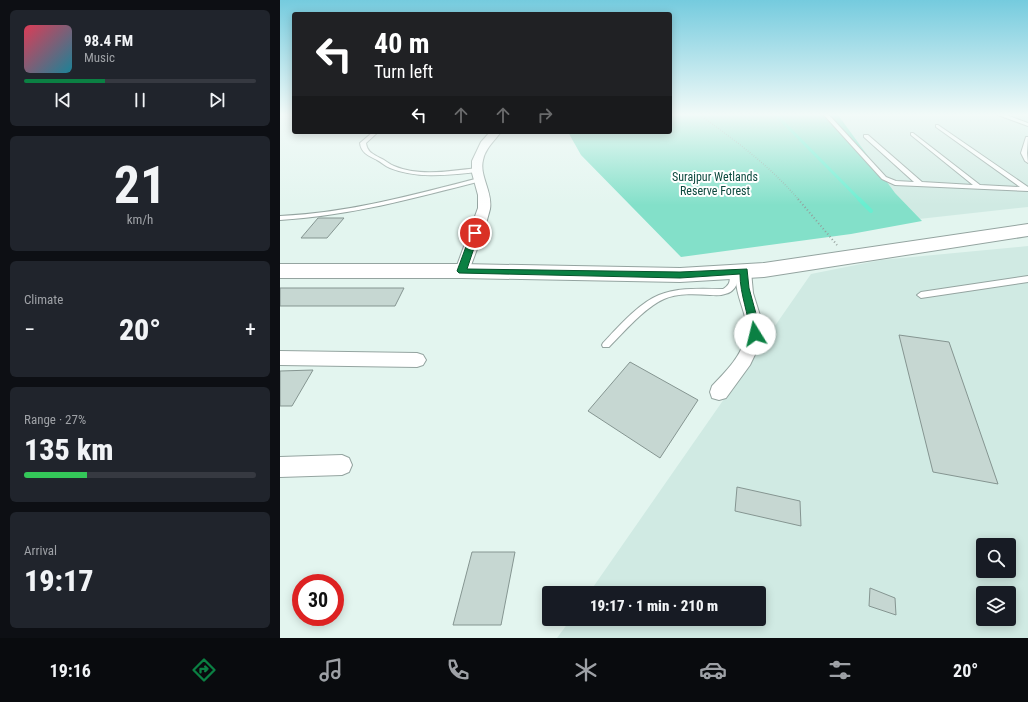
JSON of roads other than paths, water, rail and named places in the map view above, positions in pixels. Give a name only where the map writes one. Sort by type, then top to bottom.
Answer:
[{"type":"main road","points":[[280,271],[462,271],[680,275],[764,270],[1028,230]]},
{"type":"street","points":[[462,271],[484,208],[484,195],[478,175],[477,161],[480,150],[484,145]]},
{"type":"street","points":[[719,392],[741,365],[755,334],[754,321],[739,271]]},
{"type":"street","points":[[280,358],[417,360]]},
{"type":"street","points":[[280,467],[342,465]]},
{"type":"lane","points":[[362,145],[366,152],[391,166],[402,170],[426,174],[478,175]]},
{"type":"lane","points":[[853,145],[884,178],[895,183],[1027,189]]},
{"type":"lane","points":[[876,145],[921,185]]},
{"type":"lane","points":[[926,145],[979,187]]},
{"type":"lane","points":[[965,145],[1027,189]]},
{"type":"lane","points":[[1026,145],[1024,153],[1028,161]]},
{"type":"lane","points":[[280,218],[328,214],[360,209],[478,175]]},
{"type":"lane","points":[[606,345],[650,304],[661,297],[674,294],[724,292],[731,288],[739,271]]},
{"type":"lane","points":[[921,295],[1028,279]]},
{"type":"waterway","points":[[805,145],[860,200]]},
{"type":"waterway","points":[[860,200],[871,211]]},
{"type":"park label","name":"Surajpur Wetlands Reserve Forest","points":[[715,184]]}]
